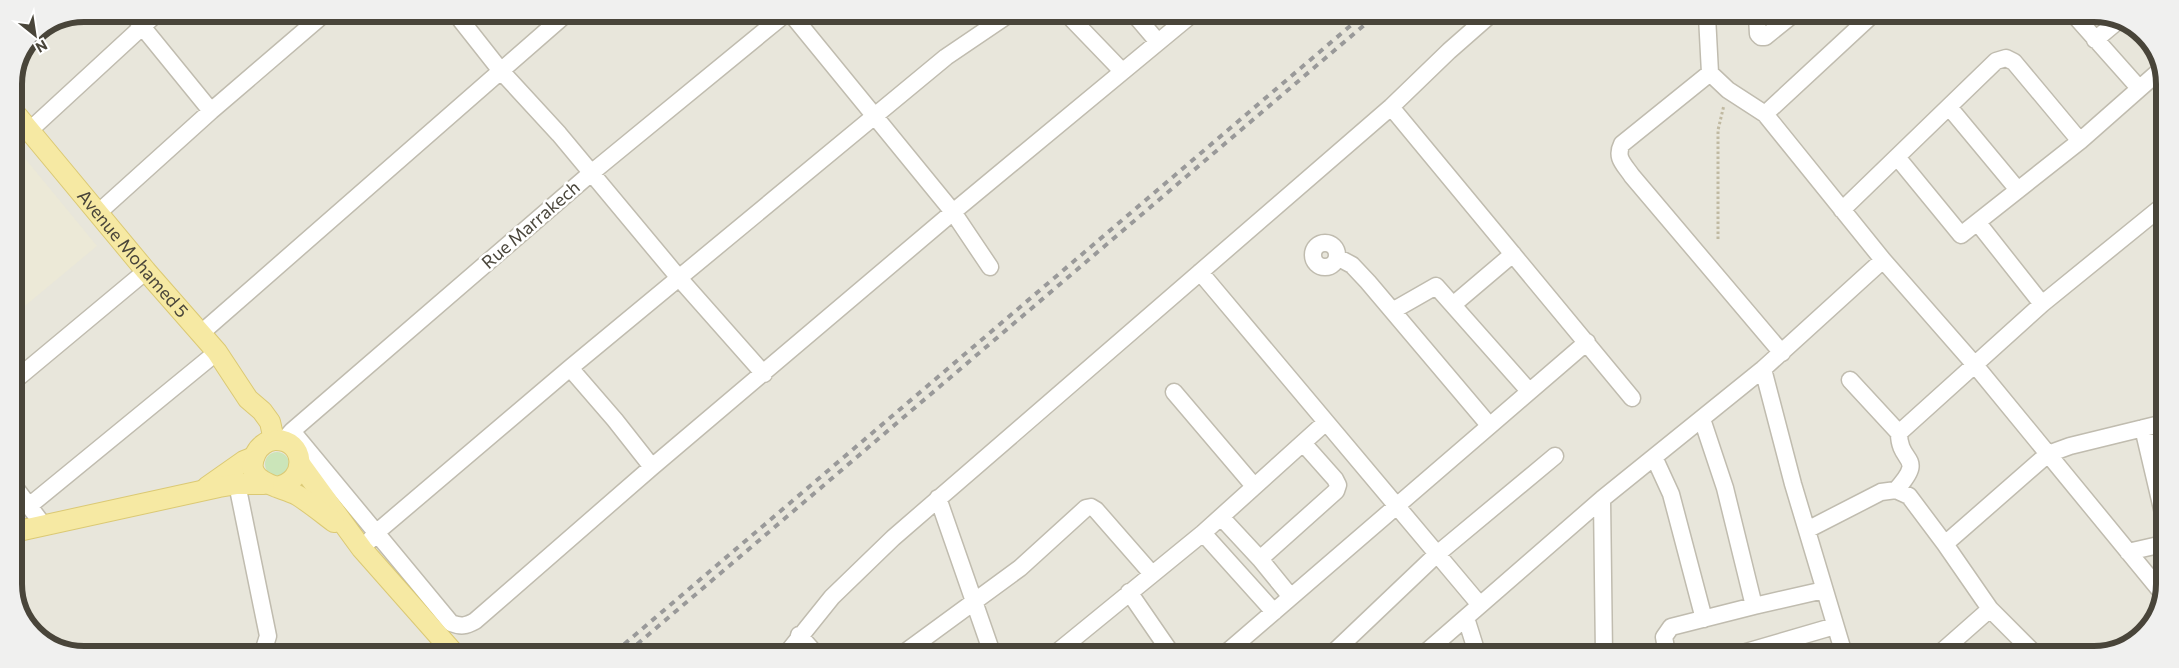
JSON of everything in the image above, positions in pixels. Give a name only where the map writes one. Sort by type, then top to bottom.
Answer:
[{"type":"main road","name":"Avenue Mohamed 5","points":[[22,121],[146,271],[217,352],[248,399],[262,411],[270,422],[272,443],[254,469],[256,475],[270,485]]},
{"type":"main road","points":[[199,492],[272,443],[297,452],[300,464],[358,543],[448,646]]},
{"type":"main road","points":[[23,530],[237,484],[270,485],[290,483],[295,478],[300,464]]},
{"type":"main road","points":[[270,485],[294,494],[311,504],[358,543]]},
{"type":"street","points":[[30,130],[135,22]]},
{"type":"street","points":[[139,22],[211,111]]},
{"type":"street","points":[[99,212],[211,111],[315,22]]},
{"type":"street","points":[[462,22],[501,71],[559,134],[590,174],[764,374]]},
{"type":"street","points":[[200,334],[557,22]]},
{"type":"street","name":"Rue Marrakech","points":[[272,443],[590,174],[775,22]]},
{"type":"street","points":[[798,22],[953,212],[990,266]]},
{"type":"street","points":[[358,543],[377,532],[570,368],[946,57],[996,22]]},
{"type":"street","points":[[1075,22],[1122,72]]},
{"type":"street","points":[[1141,22],[1158,42]]},
{"type":"street","points":[[272,443],[377,532],[451,623],[460,626],[467,625],[953,212],[1182,22]]},
{"type":"street","points":[[791,646],[832,598],[938,498],[1391,107],[1448,52],[1483,22]]},
{"type":"street","points":[[1707,22],[1710,73],[1728,90],[1765,114],[1883,260],[1975,365],[2156,586]]},
{"type":"street","points":[[1757,22],[1758,34],[1761,37],[1765,37],[1784,22]]},
{"type":"street","points":[[1765,114],[1864,22]]},
{"type":"street","points":[[2080,22],[2139,88]]},
{"type":"street","points":[[2094,40],[2112,26]]},
{"type":"street","points":[[1842,210],[1996,61],[2006,58],[2014,62],[2080,141]]},
{"type":"street","points":[[1710,73],[1622,144],[1618,152],[1619,158],[1632,176],[1782,353]]},
{"type":"street","points":[[1897,157],[1960,235],[1978,223],[2080,141],[2155,75]]},
{"type":"street","points":[[1391,107],[1632,398]]},
{"type":"street","points":[[1949,107],[2018,190]]},
{"type":"street","points":[[1899,433],[2042,304],[2156,211]]},
{"type":"street","points":[[1978,223],[2042,304]]},
{"type":"street","points":[[1454,304],[1513,254]]},
{"type":"street","points":[[1337,257],[1352,265],[1394,310],[1489,425]]},
{"type":"street","points":[[1432,646],[1602,499],[1782,353],[1883,260]]},
{"type":"street","points":[[23,374],[146,271]]},
{"type":"street","points":[[1200,272],[1480,605]]},
{"type":"street","points":[[1394,310],[1436,286],[1454,304],[1529,391]]},
{"type":"street","points":[[1234,646],[1587,342]]},
{"type":"street","points":[[29,506],[217,352]]},
{"type":"street","points":[[570,368],[652,467]]},
{"type":"street","points":[[1763,369],[1807,530],[1841,646]]},
{"type":"street","points":[[1850,380],[1899,433],[1899,440],[1910,462],[1911,469],[1909,476],[1896,490]]},
{"type":"street","points":[[1174,392],[1254,486]]},
{"type":"street","points":[[1702,418],[1725,488],[1754,606]]},
{"type":"street","points":[[1071,646],[1129,592],[1204,533],[1326,422]]},
{"type":"street","points":[[1946,544],[2048,454],[2070,446],[2156,426]]},
{"type":"street","points":[[2143,428],[2156,483]]},
{"type":"street","points":[[1260,559],[1336,491],[1338,486],[1335,479],[1303,443]]},
{"type":"street","points":[[1340,646],[1436,555],[1555,456]]},
{"type":"street","points":[[1654,457],[1671,494],[1704,619]]},
{"type":"street","points":[[237,484],[268,636],[265,646]]},
{"type":"street","points":[[1807,530],[1881,492],[1896,490],[1909,496],[1946,544],[1990,609],[2022,646]]},
{"type":"street","points":[[23,498],[44,526]]},
{"type":"street","points":[[938,498],[990,646]]},
{"type":"street","points":[[1602,499],[1604,646]]},
{"type":"street","points":[[914,646],[1020,568],[1086,508],[1091,507],[1096,510],[1152,574]]},
{"type":"street","points":[[1221,517],[1260,559],[1291,597]]},
{"type":"street","points":[[1204,533],[1274,612]]},
{"type":"street","points":[[2128,552],[2156,546]]},
{"type":"street","points":[[1666,646],[1664,637],[1671,627],[1824,590]]},
{"type":"street","points":[[1129,592],[1166,646]]},
{"type":"street","points":[[1948,646],[1990,609]]},
{"type":"street","points":[[1466,618],[1475,646]]},
{"type":"street","points":[[1784,646],[1835,626]]},
{"type":"street","points":[[799,635],[809,646]]},
{"type":"path","points":[[1718,239],[1718,130],[1728,90]]},
{"type":"shaded area","points":[[85,22],[2094,22],[2110,25],[2129,33],[2144,47],[2153,65],[2156,81],[2156,591],[2154,599],[2146,618],[2132,633],[2114,642],[2094,646],[85,646],[61,641],[38,624],[27,607],[23,587],[22,85],[27,61],[33,50],[50,33],[61,27]]},
{"type":"shaded area","points":[[22,155],[97,246],[22,308]]},
{"type":"green space","points":[[277,452],[286,455],[289,464],[286,473],[277,476],[268,473],[265,464],[268,455]]},
{"type":"railway","points":[[622,646],[1355,22]]},
{"type":"railway","points":[[635,646],[1368,22]]}]
